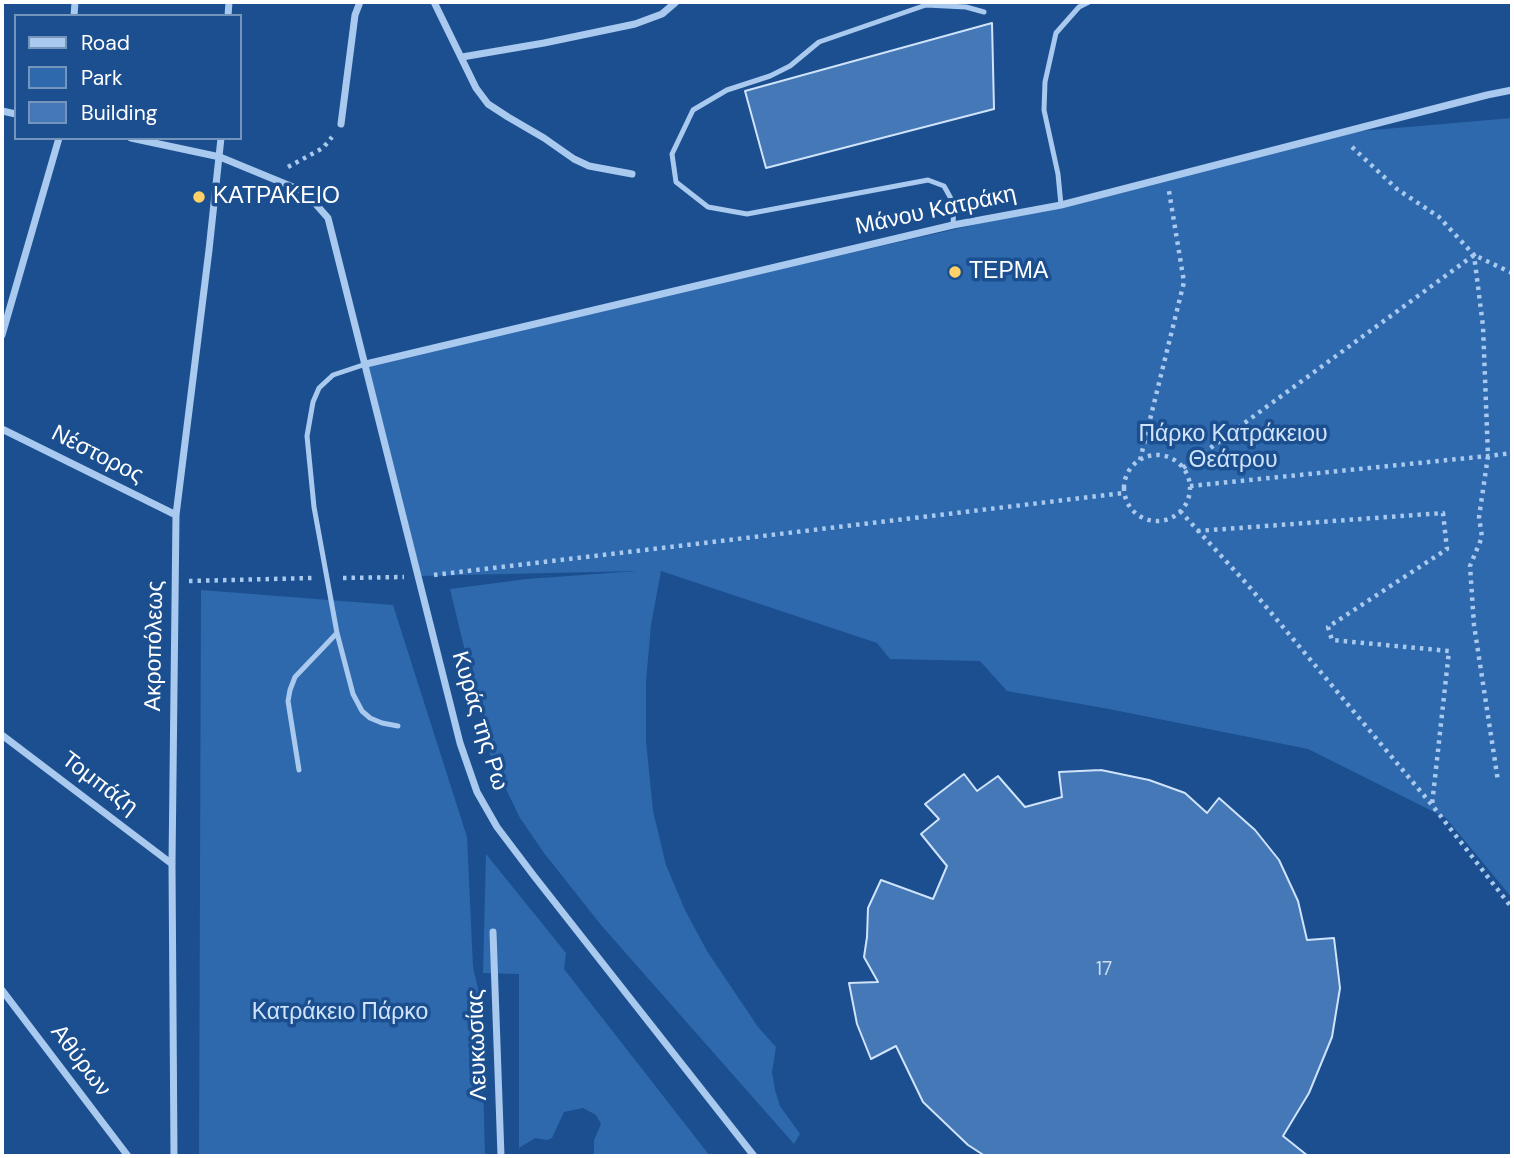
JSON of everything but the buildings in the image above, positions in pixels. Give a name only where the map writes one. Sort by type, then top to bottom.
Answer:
[{"type":"street","points":[[341,124],[353,26],[360,2]]},
{"type":"street","points":[[434,2],[476,88],[488,104],[574,159],[589,166],[632,174]]},
{"type":"street","points":[[462,57],[635,24],[663,14],[676,2]]},
{"type":"street","name":"Μάνου Κατράκη","points":[[366,364],[953,225],[1061,205],[1487,94],[1512,90]]},
{"type":"street","points":[[2,335],[57,140]]},
{"type":"street","points":[[140,140],[220,157],[269,178]]},
{"type":"street","name":"Ακροπόλεως","points":[[174,1156],[172,864],[176,515],[221,140]]},
{"type":"street","name":"Κυράς της Ρω","points":[[269,178],[305,192],[328,218],[465,761],[477,792],[489,814],[534,876],[754,1156]]},
{"type":"street","name":"Νέστορος","points":[[2,429],[176,515]]},
{"type":"street","name":"Τομπάζη","points":[[2,735],[172,864]]},
{"type":"street","name":"Λευκωσίας","points":[[493,932],[501,1156]]},
{"type":"street","name":"Αθύρων","points":[[2,990],[128,1156]]},
{"type":"lane","points":[[1061,205],[1044,110],[1045,82],[1056,33],[1079,7],[1089,2]]},
{"type":"lane","points":[[953,225],[954,204],[944,186],[928,180],[747,214],[708,207],[676,182],[672,154],[693,110],[727,90],[790,66],[819,42],[926,5],[965,7],[984,12]]},
{"type":"lane","points":[[366,364],[333,375],[319,388],[313,402],[307,436],[314,506],[337,633],[353,694],[362,711],[370,718],[398,726]]},
{"type":"lane","points":[[299,770],[288,701],[290,690],[295,677],[337,633]]},
{"type":"path","points":[[269,178],[323,148],[341,124]]},
{"type":"path","points":[[1338,133],[1397,189],[1439,217],[1474,255],[1512,273]]},
{"type":"path","points":[[1140,460],[1184,282],[1167,177]]},
{"type":"path","points":[[1474,255],[1483,326],[1488,457],[1479,517],[1482,537],[1470,566],[1474,625],[1498,781]]},
{"type":"path","points":[[1183,468],[1474,255]]},
{"type":"path","points":[[1190,486],[1512,453]]},
{"type":"path","points":[[1156,455],[1167,456],[1183,468],[1190,486],[1186,502],[1172,517],[1163,520],[1142,517],[1128,503],[1124,493],[1125,482],[1128,472],[1140,460],[1156,455]]},
{"type":"path","points":[[175,582],[419,576],[1124,493]]},
{"type":"path","points":[[1180,511],[1247,584],[1432,805],[1512,908]]},
{"type":"path","points":[[1197,531],[1443,513],[1447,549],[1328,627],[1332,640],[1450,651],[1432,805]]},
{"type":"green space","name":"Πάρκο Κατράκειου Θεάτρου","points":[[1512,118],[1512,898],[1446,818],[1308,749],[1007,691],[980,661],[890,659],[877,643],[661,571],[651,625],[646,681],[646,741],[653,811],[666,865],[685,910],[707,951],[758,1027],[776,1047],[772,1072],[775,1090],[780,1106],[800,1134],[794,1144],[601,925],[544,853],[520,818],[491,758],[450,589],[527,579],[637,571],[419,576],[366,364],[1061,205],[1338,133]]},
{"type":"green space","name":"Κατράκειο Πάρκο","points":[[201,590],[393,605],[467,837],[473,967],[481,1002],[485,1156],[199,1156]]},
{"type":"green space","name":"Κατράκειο Πάρκο","points":[[486,854],[566,953],[564,969],[710,1156],[594,1156],[594,1140],[601,1124],[596,1115],[583,1108],[564,1112],[552,1138],[535,1138],[519,1148],[519,974],[483,973]]},
{"type":"place","name":"ΚΑΤΡΑΚΕΙΟ","points":[[199,197]]},
{"type":"place","name":"ΤΕΡΜΑ","points":[[955,272]]}]
